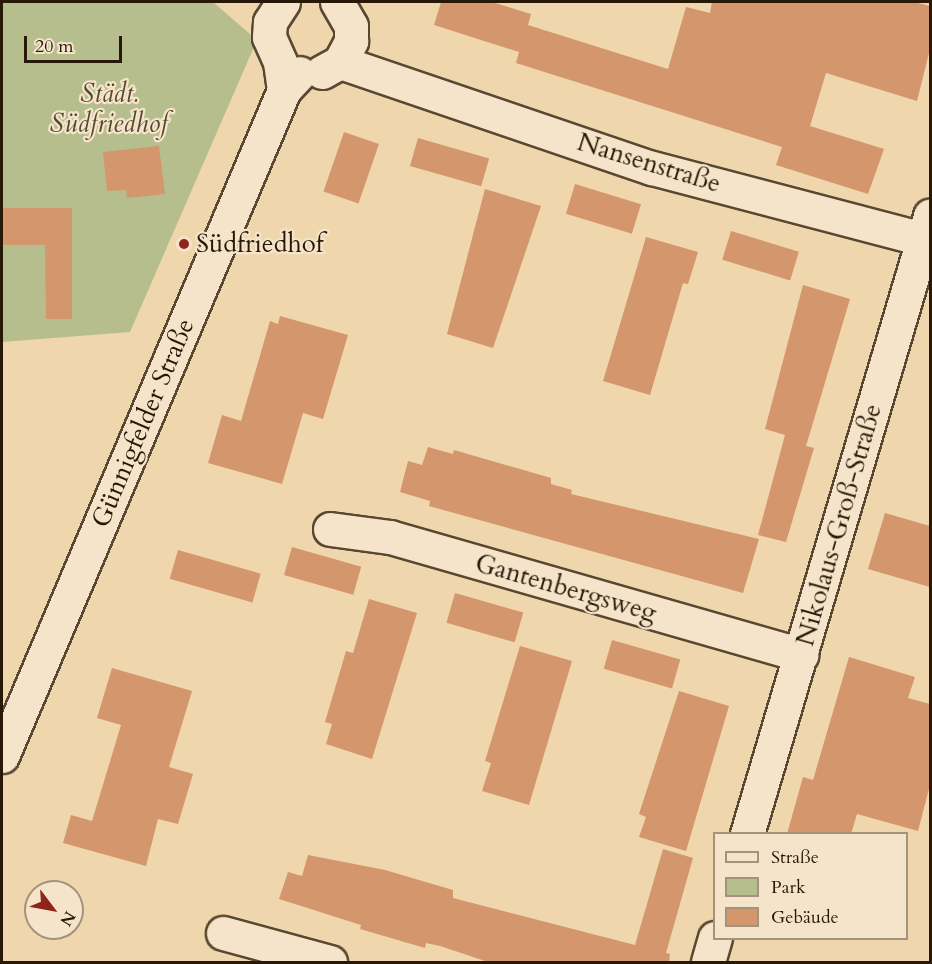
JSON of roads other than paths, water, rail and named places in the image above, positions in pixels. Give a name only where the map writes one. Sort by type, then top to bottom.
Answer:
[{"type":"street","points":[[275,6],[272,51],[288,75],[315,75],[345,51],[351,26],[337,2]]},
{"type":"street","name":"Nansenstraße","points":[[345,51],[372,69],[652,168],[928,232]]},
{"type":"street","name":"Günnigfelder Straße","points":[[2,756],[288,75]]},
{"type":"street","name":"Nikolaus-Groß-Straße","points":[[748,832],[928,232]]},
{"type":"street","name":"Gantenbergsweg","points":[[330,529],[390,537],[801,655]]},
{"type":"street","points":[[223,933],[330,963]]},
{"type":"street","points":[[708,963],[715,940]]},
{"type":"place","name":"Südfriedhof","points":[[184,244]]},
{"type":"park label","name":"Städt. Südfriedhof","points":[[109,109]]}]
